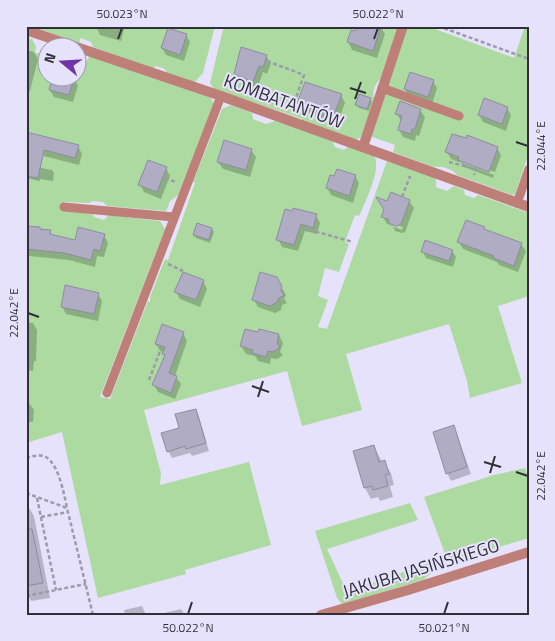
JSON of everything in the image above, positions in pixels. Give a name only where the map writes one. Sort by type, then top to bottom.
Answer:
[{"type":"street","points":[[363,147],[403,26]]},
{"type":"street","name":"KOMBATANTÓW","points":[[26,30],[222,96],[529,207]]},
{"type":"street","name":"JAKUBA JASIŃSKIEGO","points":[[322,615],[529,552]]},
{"type":"lane","points":[[382,88],[459,116]]},
{"type":"lane","points":[[107,393],[222,96]]},
{"type":"lane","points":[[517,203],[529,169]]},
{"type":"lane","points":[[64,207],[174,217]]},
{"type":"path","points":[[438,26],[529,59]]},
{"type":"path","points":[[267,61],[304,75],[293,106],[297,112]]},
{"type":"path","points":[[402,197],[414,165]]},
{"type":"path","points":[[303,228],[353,242]]},
{"type":"path","points":[[158,260],[183,271]]},
{"type":"path","points":[[149,380],[160,351]]},
{"type":"path","points":[[26,458],[40,456],[49,460],[62,484],[93,615]]},
{"type":"path","points":[[26,493],[67,508]]},
{"type":"path","points":[[37,498],[56,590]]},
{"type":"path","points":[[41,516],[68,512]]},
{"type":"path","points":[[26,596],[86,584]]},
{"type":"green space","points":[[41,26],[215,26],[203,73],[194,83],[167,73],[165,69],[156,66],[153,69],[93,47],[88,38],[65,38],[40,29]]},
{"type":"green space","points":[[224,26],[398,26],[380,79],[374,88],[374,99],[361,137],[356,140],[302,121],[302,119],[291,115],[214,89],[210,83]]},
{"type":"green space","points":[[408,26],[427,26],[514,58],[525,26],[529,26],[529,153],[515,194],[512,195],[457,175],[446,168],[434,167],[393,152],[395,145],[370,136]]},
{"type":"green space","points":[[26,38],[32,39],[36,46],[35,53],[38,53],[38,88],[88,88],[89,56],[211,98],[214,104],[178,195],[170,201],[166,211],[107,206],[103,202],[93,201],[89,203],[64,202],[63,211],[92,214],[94,217],[104,220],[109,215],[160,221],[165,229],[100,397],[110,399],[148,301],[150,302],[150,297],[165,259],[168,260],[195,183],[193,182],[222,109],[231,105],[252,113],[253,119],[266,124],[275,121],[332,140],[335,147],[344,150],[349,146],[364,150],[372,154],[375,159],[375,175],[369,194],[359,216],[355,215],[345,242],[349,244],[339,272],[325,268],[318,296],[328,300],[318,327],[327,329],[387,161],[436,178],[436,187],[447,191],[454,186],[464,190],[465,195],[474,198],[478,195],[529,213],[529,296],[498,306],[522,383],[470,398],[467,381],[449,324],[346,354],[362,410],[302,426],[287,371],[144,410],[161,473],[160,485],[249,462],[271,545],[185,570],[186,574],[98,598],[62,432],[26,443]]},
{"type":"green space","points":[[525,468],[529,479],[529,538],[448,562],[424,497],[494,475]]},
{"type":"green space","points":[[410,503],[418,520],[327,549],[347,592],[431,562],[434,571],[423,580],[342,604],[337,598],[315,531]]},
{"type":"building","points":[[357,26],[381,26],[373,51],[347,42],[351,30],[355,31]]},
{"type":"building","points":[[168,28],[187,34],[180,55],[161,48]]},
{"type":"building","points":[[241,47],[267,55],[263,67],[259,66],[253,82],[234,74]]},
{"type":"building","points":[[410,72],[434,80],[428,97],[404,89]]},
{"type":"building","points":[[305,82],[342,94],[333,117],[297,103]]},
{"type":"building","points":[[50,88],[71,88],[69,95],[49,90]]},
{"type":"building","points":[[359,94],[371,98],[367,109],[355,105]]},
{"type":"building","points":[[484,98],[508,107],[502,124],[478,115]]},
{"type":"building","points":[[400,101],[421,109],[415,129],[412,129],[411,134],[398,130],[402,116],[395,114]]},
{"type":"building","points":[[26,132],[79,145],[75,158],[44,150],[38,178],[26,176]]},
{"type":"building","points":[[452,134],[466,138],[467,135],[498,147],[489,172],[458,160],[459,157],[445,152]]},
{"type":"building","points":[[224,140],[252,149],[246,170],[217,162]]},
{"type":"building","points":[[148,160],[167,167],[157,192],[138,185]]},
{"type":"building","points":[[337,169],[356,175],[349,196],[326,188],[330,175],[334,176]]},
{"type":"building","points":[[391,192],[410,200],[401,224],[397,226],[390,224],[388,219],[381,217],[384,210],[376,197],[387,201]]},
{"type":"building","points":[[293,208],[317,214],[313,228],[301,224],[294,245],[276,240],[285,209],[292,211]]},
{"type":"building","points":[[466,220],[522,243],[514,266],[457,242]]},
{"type":"building","points":[[197,223],[212,228],[209,240],[193,235]]},
{"type":"building","points":[[26,226],[51,230],[50,234],[75,240],[78,227],[105,234],[100,251],[94,249],[91,260],[64,253],[26,249]]},
{"type":"building","points":[[425,240],[453,250],[449,261],[421,252]]},
{"type":"building","points":[[183,272],[204,280],[196,300],[174,292]]},
{"type":"building","points":[[260,272],[277,277],[282,286],[281,291],[284,295],[270,306],[252,300]]},
{"type":"building","points":[[65,285],[99,293],[94,314],[61,307]]},
{"type":"building","points":[[162,324],[184,332],[169,373],[177,376],[171,393],[152,385],[165,355],[162,354],[165,347],[155,344]]},
{"type":"building","points":[[245,329],[258,332],[259,329],[279,334],[277,343],[280,348],[272,352],[268,351],[266,357],[252,353],[253,350],[240,346]]},
{"type":"building","points":[[196,409],[206,443],[186,449],[185,446],[167,452],[161,433],[179,428],[175,414]]},
{"type":"building","points":[[454,425],[467,467],[446,474],[433,432]]},
{"type":"building","points":[[374,445],[379,462],[385,460],[389,474],[385,475],[388,486],[373,490],[372,486],[364,488],[353,451]]},
{"type":"building","points":[[26,529],[32,529],[43,583],[26,586]]}]
